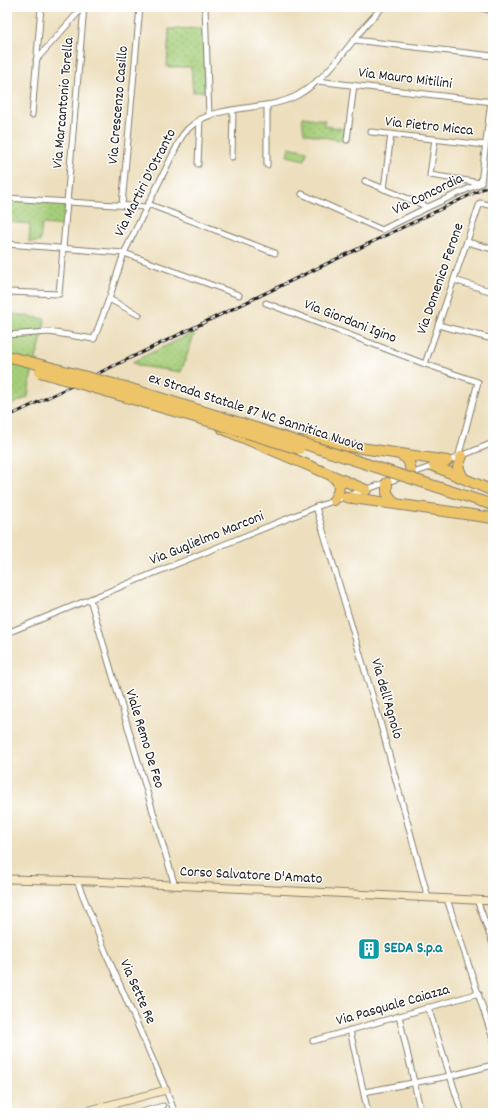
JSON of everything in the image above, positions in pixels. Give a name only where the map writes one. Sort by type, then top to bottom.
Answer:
[{"type":"highway","name":"ex Strada Statale 87 NC Sannitica Nuova","points":[[7,356],[125,387],[493,505]]},
{"type":"highway","name":"ex Strada Statale 87 NC Sannitica Nuova","points":[[7,363],[201,418],[493,512]]},
{"type":"highway","points":[[201,418],[228,432],[366,490]]},
{"type":"highway","points":[[294,440],[315,441],[447,461]]},
{"type":"highway","points":[[398,454],[406,457],[410,462],[414,473]]},
{"type":"highway","points":[[460,457],[458,467],[463,478]]},
{"type":"highway","points":[[434,466],[493,491]]},
{"type":"highway","points":[[331,475],[339,484],[338,493],[334,500]]},
{"type":"highway","points":[[387,482],[387,493],[394,503]]},
{"type":"highway","points":[[346,497],[493,518]]},
{"type":"street","points":[[32,115],[41,7]]},
{"type":"street","points":[[36,60],[83,7]]},
{"type":"street","name":"Via Marcantonio Torella","points":[[7,292],[60,294],[83,7]]},
{"type":"street","name":"Via Crescenzo Casillo","points":[[122,205],[140,7]]},
{"type":"street","points":[[205,7],[209,115]]},
{"type":"street","name":"Via Martiri D'Otranto","points":[[7,335],[49,332],[94,339],[124,254],[147,205],[187,128],[209,115],[267,104],[297,95],[317,81],[383,7]]},
{"type":"street","points":[[478,7],[493,11]]},
{"type":"street","points":[[354,40],[493,56]]},
{"type":"street","name":"Via Mauro Mitilini","points":[[317,81],[492,102]]},
{"type":"street","name":"Via Concordia","points":[[302,194],[382,230],[481,183],[493,84]]},
{"type":"street","points":[[347,140],[354,85]]},
{"type":"street","points":[[267,104],[267,165]]},
{"type":"street","points":[[232,157],[233,110]]},
{"type":"street","points":[[198,164],[200,119]]},
{"type":"street","name":"Via Pietro Micca","points":[[371,132],[485,145]]},
{"type":"street","points":[[384,189],[391,134]]},
{"type":"street","points":[[435,139],[430,175],[481,183]]},
{"type":"street","points":[[365,181],[428,207]]},
{"type":"street","points":[[7,198],[122,205],[147,205],[275,253]]},
{"type":"street","name":"Via Domenico Ferone","points":[[425,364],[480,203],[493,206]]},
{"type":"street","points":[[467,242],[493,249]]},
{"type":"street","points":[[7,244],[124,254],[239,295]]},
{"type":"street","points":[[454,280],[493,292]]},
{"type":"street","points":[[109,300],[139,315]]},
{"type":"street","name":"Via Giordani Igino","points":[[266,303],[425,364],[478,382],[460,457]]},
{"type":"street","points":[[438,325],[493,339]]},
{"type":"street","name":"Via Guglielmo Marconi","points":[[7,633],[334,500],[460,457],[493,443]]},
{"type":"street","name":"Via dell'Agnolo","points":[[316,508],[379,718],[428,898]]},
{"type":"street","name":"Viale Remo De Feo","points":[[90,599],[175,886]]},
{"type":"street","name":"Corso Salvatore D'Amato","points":[[7,879],[493,901]]},
{"type":"street","name":"Via Sette Re","points":[[76,881],[175,1113]]},
{"type":"street","points":[[447,899],[493,1039]]},
{"type":"street","points":[[477,900],[493,944]]},
{"type":"street","name":"Via Pasquale Caiazza","points":[[313,1041],[479,994]]},
{"type":"street","points":[[428,1008],[462,1113]]},
{"type":"street","points":[[399,1016],[421,1113]]},
{"type":"street","points":[[350,1030],[368,1113]]},
{"type":"street","points":[[364,1092],[450,1076],[493,1065]]},
{"type":"street","points":[[79,1113],[166,1090]]},
{"type":"street","points":[[138,1113],[163,1106]]},
{"type":"green space","points":[[203,28],[206,91],[193,92],[191,67],[167,67],[169,29]]},
{"type":"green space","points":[[302,117],[325,120],[324,126],[345,129],[343,141],[304,133]]},
{"type":"green space","points":[[289,147],[307,151],[305,160],[287,156]]},
{"type":"green space","points":[[7,199],[65,204],[63,226],[42,224],[40,242],[29,242],[30,224],[7,222]]},
{"type":"green space","points":[[7,313],[45,319],[43,335],[30,381],[28,397],[7,407]]},
{"type":"green space","points":[[195,332],[181,372],[139,366],[132,362]]},
{"type":"railway","points":[[7,417],[493,184]]},
{"type":"place","name":"SEDA S.p.a","points":[[369,949]]}]
